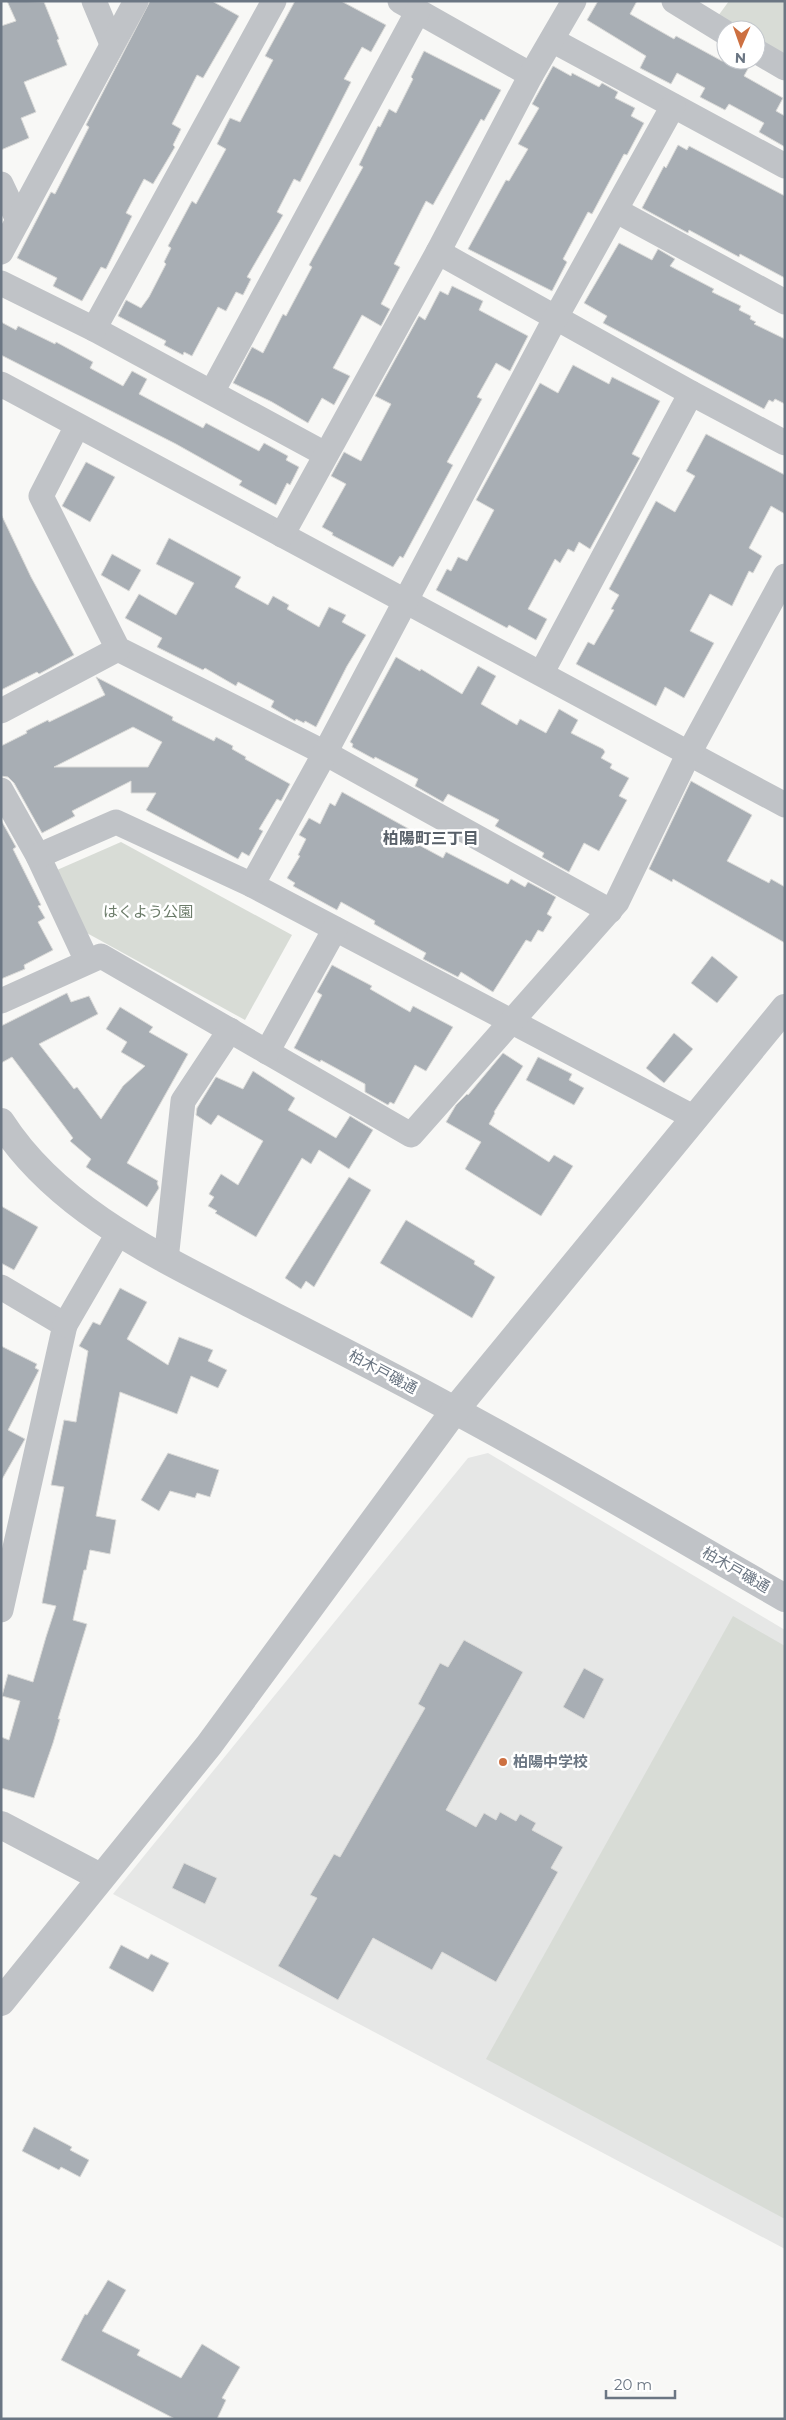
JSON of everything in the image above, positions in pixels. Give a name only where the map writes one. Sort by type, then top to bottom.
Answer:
[{"type":"street","points":[[94,1],[112,44]]},
{"type":"street","points":[[1,252],[136,1]]},
{"type":"street","points":[[94,328],[274,1]]},
{"type":"street","points":[[282,534],[438,252],[531,75],[574,1]]},
{"type":"street","points":[[674,1],[716,27]]},
{"type":"street","points":[[212,392],[409,6],[531,75]]},
{"type":"street","points":[[552,40],[785,166]]},
{"type":"street","points":[[766,57],[785,68]]},
{"type":"street","points":[[252,885],[325,753],[556,317],[617,211],[674,106]]},
{"type":"street","points":[[1,184],[18,220]]},
{"type":"street","points":[[617,211],[785,302]]},
{"type":"street","points":[[438,252],[691,393],[785,443]]},
{"type":"street","points":[[1,283],[94,328],[325,454]]},
{"type":"street","points":[[1,384],[542,672],[785,805]]},
{"type":"street","points":[[542,672],[691,393]]},
{"type":"street","points":[[77,426],[41,496],[118,649],[325,753],[610,910]]},
{"type":"street","points":[[1,1001],[101,956],[411,1134],[617,902],[689,753],[785,576]]},
{"type":"street","points":[[1,712],[118,649]]},
{"type":"street","points":[[1,790],[38,856],[88,961]]},
{"type":"street","points":[[38,856],[116,822],[252,885],[695,1118]]},
{"type":"street","points":[[267,1052],[335,929]]},
{"type":"street","points":[[1,2002],[100,1877],[209,1745],[455,1410],[785,1008]]},
{"type":"street","points":[[166,1260],[183,1101],[230,1030]]},
{"type":"street","name":"柏木戸磯通","points":[[1,1122],[34,1164],[78,1203],[119,1232],[166,1260],[455,1410],[785,1598]]},
{"type":"street","points":[[2,1604],[65,1325],[119,1232]]},
{"type":"street","points":[[1,1287],[65,1325]]},
{"type":"street","points":[[1,1824],[100,1877]]},
{"type":"shaded area","name":"柏陽中学校","points":[[488,1453],[785,1630],[785,2249],[113,1894],[468,1458]]},
{"type":"green space","points":[[729,1],[785,1],[785,55],[766,45],[766,20],[725,20],[718,16]]},
{"type":"green space","name":"はくよう公園","points":[[121,842],[292,935],[245,1020],[85,932],[57,870]]},
{"type":"green space","points":[[733,1616],[785,1646],[785,2219],[486,2059]]},
{"type":"building","points":[[7,1],[44,2],[67,65],[24,82],[36,112],[21,118],[29,138],[1,150],[1,26],[16,21]]},
{"type":"building","points":[[150,1],[212,1],[239,16],[203,78],[197,75],[172,124],[181,129],[173,145],[175,147],[153,184],[144,179],[126,213],[132,216],[106,269],[101,267],[82,301],[53,286],[57,278],[17,258],[51,192],[55,194],[89,127],[86,125]]},
{"type":"building","points":[[295,1],[341,1],[386,25],[371,52],[362,47],[344,79],[351,82],[300,182],[294,179],[277,212],[283,215],[247,277],[251,279],[243,295],[236,292],[226,311],[218,307],[192,356],[184,352],[183,355],[164,345],[166,341],[118,316],[126,300],[141,308],[149,297],[166,264],[164,262],[171,248],[168,246],[192,201],[196,204],[226,149],[217,144],[230,118],[240,122],[273,60],[265,56]]},
{"type":"building","points":[[598,1],[637,1],[630,14],[674,39],[676,36],[716,58],[716,70],[747,70],[744,76],[783,98],[776,111],[785,116],[785,147],[759,132],[764,123],[729,104],[725,110],[700,97],[705,88],[677,73],[671,84],[640,68],[646,56],[587,20]]},
{"type":"building","points":[[424,51],[501,90],[484,121],[481,119],[433,205],[426,201],[394,264],[400,267],[381,304],[390,309],[381,326],[362,315],[333,368],[350,376],[334,405],[322,398],[308,423],[272,402],[233,383],[252,347],[263,353],[283,314],[286,316],[312,267],[309,265],[363,167],[359,165],[378,126],[380,127],[389,109],[396,113]]},
{"type":"building","points":[[553,66],[571,76],[572,73],[599,87],[602,83],[618,92],[615,98],[635,108],[631,116],[644,123],[627,155],[624,154],[592,214],[588,212],[563,259],[567,262],[552,291],[468,249],[506,180],[509,181],[528,149],[518,144],[539,108],[532,104]]},
{"type":"building","points":[[678,145],[687,150],[689,146],[785,196],[785,278],[740,254],[739,257],[689,230],[688,233],[642,208],[664,166],[666,168]]},
{"type":"building","points":[[619,243],[652,260],[658,249],[675,259],[670,266],[714,289],[712,292],[741,306],[739,310],[751,316],[750,319],[756,322],[754,324],[785,339],[785,404],[775,399],[773,402],[769,400],[764,409],[603,323],[607,316],[584,303]]},
{"type":"building","points":[[452,286],[483,301],[479,310],[528,336],[510,371],[496,363],[477,397],[482,399],[447,462],[453,465],[403,558],[400,556],[393,567],[332,535],[333,533],[322,527],[346,484],[331,476],[344,452],[361,461],[391,404],[375,396],[419,316],[425,320],[440,291],[448,295]]},
{"type":"building","points":[[1,322],[16,330],[18,326],[55,344],[56,342],[93,362],[90,368],[123,386],[132,371],[147,379],[139,394],[203,428],[206,423],[259,451],[264,443],[288,456],[286,460],[299,467],[290,485],[287,483],[276,505],[239,485],[242,481],[176,444],[1,355]]},
{"type":"building","points":[[573,365],[609,384],[612,377],[660,401],[632,454],[640,458],[590,549],[579,542],[574,552],[568,549],[560,563],[555,559],[528,609],[547,619],[536,640],[509,625],[507,628],[436,590],[447,569],[451,571],[458,557],[467,561],[494,510],[476,500],[540,383],[558,393]]},
{"type":"building","points":[[706,434],[785,475],[785,514],[771,506],[749,548],[762,556],[753,573],[749,571],[732,606],[710,594],[690,631],[714,643],[684,698],[665,687],[656,706],[576,664],[588,642],[594,645],[614,610],[611,609],[619,595],[609,589],[656,501],[675,512],[695,476],[686,471]]},
{"type":"building","points":[[86,462],[115,477],[90,522],[62,506]]},
{"type":"building","points":[[1,514],[31,577],[74,655],[39,674],[37,672],[1,690]]},
{"type":"building","points":[[169,538],[241,577],[235,587],[268,605],[273,596],[289,605],[287,609],[319,627],[329,607],[346,615],[342,622],[366,635],[347,666],[316,727],[305,721],[304,723],[296,719],[295,721],[271,707],[274,701],[238,682],[236,686],[205,668],[203,670],[157,647],[162,638],[125,618],[139,594],[176,615],[194,583],[156,564]]},
{"type":"building","points":[[112,554],[141,570],[129,591],[101,575]]},
{"type":"building","points":[[396,657],[420,671],[421,669],[462,694],[478,666],[496,676],[481,704],[517,725],[520,719],[546,733],[559,709],[578,720],[571,733],[603,749],[605,752],[601,758],[612,764],[610,768],[629,778],[619,796],[627,800],[599,851],[584,843],[569,872],[542,857],[544,853],[495,826],[499,820],[448,794],[443,802],[415,786],[418,779],[352,747],[353,744],[350,742]]},
{"type":"building","points":[[96,677],[173,717],[172,720],[214,741],[216,737],[233,746],[232,749],[246,757],[245,759],[290,784],[281,801],[277,799],[259,829],[263,831],[249,856],[242,852],[238,859],[146,810],[156,793],[131,793],[131,781],[72,811],[75,816],[42,833],[14,783],[8,777],[1,776],[1,746],[48,720],[49,722],[105,695]],"holes":[[[133,727],[162,742],[148,767],[54,767]]]},
{"type":"building","points":[[691,781],[752,815],[727,861],[769,883],[771,879],[785,887],[785,943],[673,879],[672,882],[649,869]]},
{"type":"building","points":[[342,792],[409,829],[404,837],[443,858],[446,852],[508,884],[511,879],[525,887],[528,882],[556,897],[547,914],[552,917],[543,932],[538,930],[531,942],[526,940],[493,992],[461,972],[458,977],[423,959],[426,953],[374,924],[375,921],[341,902],[337,910],[293,886],[295,883],[287,878],[300,856],[298,855],[306,839],[299,835],[309,818],[320,824],[330,803],[335,806]]},
{"type":"building","points":[[1,820],[16,847],[13,849],[41,905],[38,906],[45,918],[38,922],[53,950],[24,965],[25,969],[1,979]]},
{"type":"building","points":[[712,956],[738,977],[717,1003],[691,983]]},
{"type":"building","points":[[332,965],[372,986],[370,989],[410,1012],[413,1006],[453,1027],[426,1071],[415,1065],[394,1104],[390,1102],[388,1105],[365,1092],[365,1084],[321,1060],[320,1062],[294,1048],[322,995],[317,992]]},
{"type":"building","points":[[67,993],[71,1002],[89,996],[98,1014],[39,1044],[74,1089],[77,1087],[101,1119],[123,1086],[145,1066],[121,1052],[127,1042],[106,1029],[120,1007],[153,1027],[149,1032],[188,1054],[127,1163],[158,1181],[159,1188],[147,1207],[86,1167],[91,1159],[70,1141],[73,1138],[12,1057],[1,1063],[1,1026]]},
{"type":"building","points":[[674,1033],[693,1049],[664,1083],[646,1068]]},
{"type":"building","points":[[503,1053],[523,1066],[494,1112],[489,1124],[549,1162],[554,1155],[573,1166],[541,1216],[465,1169],[481,1142],[446,1122],[456,1105],[468,1095]]},
{"type":"building","points":[[538,1057],[572,1074],[569,1080],[584,1088],[574,1105],[526,1080]]},
{"type":"building","points":[[253,1071],[295,1098],[288,1110],[336,1138],[350,1116],[373,1130],[349,1169],[319,1150],[311,1164],[302,1158],[256,1237],[215,1213],[217,1211],[208,1206],[214,1197],[209,1194],[221,1174],[238,1185],[263,1141],[218,1115],[211,1125],[196,1115],[197,1108],[216,1077],[243,1089]]},
{"type":"building","points":[[349,1177],[371,1190],[314,1287],[306,1281],[301,1289],[285,1278]]},
{"type":"building","points":[[1,1206],[38,1227],[14,1270],[1,1263]]},
{"type":"building","points":[[406,1220],[475,1261],[474,1264],[495,1277],[472,1318],[380,1263]]},
{"type":"building","points":[[120,1288],[147,1302],[127,1339],[168,1365],[179,1337],[213,1350],[208,1361],[227,1370],[218,1388],[191,1376],[177,1414],[120,1392],[96,1516],[116,1520],[110,1554],[90,1550],[73,1620],[87,1624],[58,1719],[60,1719],[53,1743],[34,1798],[1,1788],[1,1737],[9,1740],[20,1701],[2,1696],[8,1674],[33,1682],[56,1606],[42,1603],[64,1487],[51,1485],[64,1420],[76,1422],[88,1351],[79,1346],[93,1322],[100,1325]]},
{"type":"building","points":[[1,1346],[37,1364],[35,1368],[39,1370],[8,1430],[25,1439],[1,1481]]},
{"type":"building","points":[[168,1453],[219,1470],[210,1497],[197,1493],[195,1498],[170,1491],[159,1511],[141,1500]]},
{"type":"building","points":[[464,1640],[523,1672],[446,1810],[476,1827],[484,1813],[496,1820],[500,1812],[516,1821],[520,1814],[536,1823],[532,1830],[563,1847],[551,1868],[558,1872],[496,1982],[442,1952],[432,1970],[373,1938],[338,2000],[278,1966],[317,1898],[310,1895],[334,1854],[340,1857],[425,1708],[418,1704],[440,1663],[448,1667]]},
{"type":"building","points":[[584,1668],[604,1679],[584,1719],[563,1707]]},
{"type":"building","points":[[184,1863],[217,1878],[205,1904],[172,1888]]},
{"type":"building","points":[[121,1945],[148,1959],[151,1954],[169,1963],[153,1992],[109,1968]]},
{"type":"building","points":[[34,2127],[72,2147],[70,2150],[89,2160],[80,2177],[61,2167],[59,2170],[22,2151]]},
{"type":"building","points":[[108,2280],[126,2290],[102,2331],[140,2350],[137,2355],[181,2378],[202,2344],[240,2367],[222,2398],[226,2400],[217,2419],[175,2419],[61,2360],[85,2314],[87,2315]]},
{"type":"place","name":"柏陽中学校","points":[[503,1762]]},
{"type":"district","name":"柏陽町三丁目","points":[[431,838]]}]
